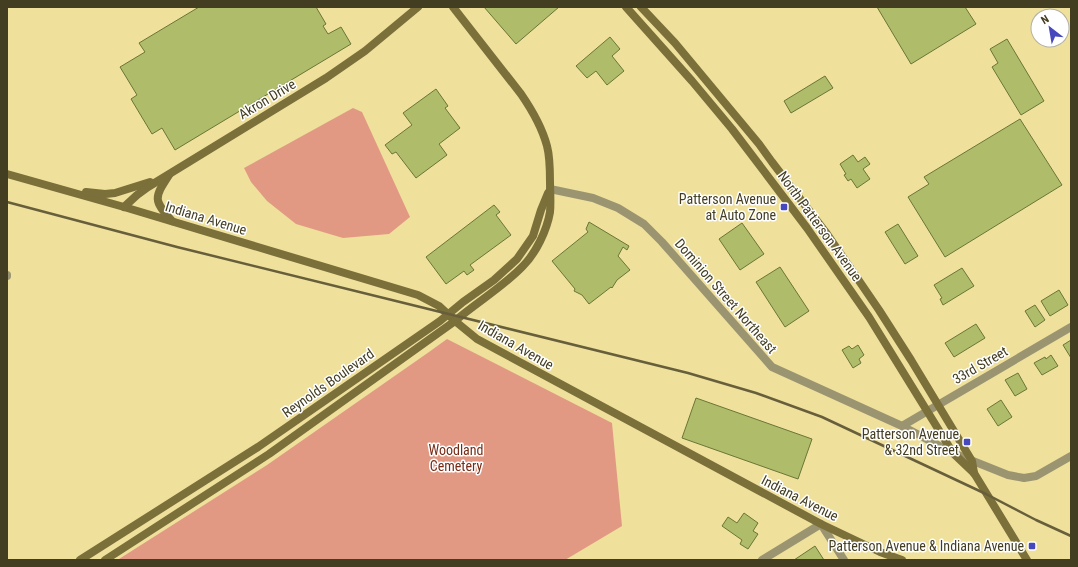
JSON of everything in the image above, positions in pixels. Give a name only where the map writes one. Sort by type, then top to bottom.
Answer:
[{"type":"main road","name":"Akron Drive","points":[[124,207],[137,195],[161,179],[348,64],[376,43],[418,7]]},
{"type":"main road","name":"Reynolds Boulevard","points":[[105,560],[269,454],[455,322],[469,309],[500,287],[524,265],[542,240],[550,213],[550,162],[547,144],[541,129],[522,94],[454,7]]},
{"type":"main road","name":"North Patterson Avenue","points":[[626,7],[692,81],[746,146],[803,222],[832,262],[869,318],[953,453],[974,474],[1027,560]]},
{"type":"main road","name":"North Patterson Avenue","points":[[641,7],[675,43],[759,144],[827,234],[911,360],[972,461],[974,474]]},
{"type":"main road","points":[[171,173],[158,193],[157,200],[160,208],[173,222]]},
{"type":"main road","name":"Indiana Avenue","points":[[7,174],[124,207],[418,295],[439,306],[476,340],[821,524],[880,552],[902,560]]},
{"type":"main road","points":[[67,191],[105,194],[122,191],[161,179]]},
{"type":"main road","name":"Reynolds Boulevard","points":[[80,560],[258,446],[448,314],[494,280],[517,259],[533,236],[541,210],[550,189]]},
{"type":"main road","points":[[1020,549],[1020,560]]},
{"type":"street","name":"Dominion Street Northeast","points":[[550,189],[593,198],[618,208],[644,224],[662,242],[772,367],[902,426],[953,453],[1008,475],[1024,478],[1036,476],[1071,456]]},
{"type":"street","name":"33rd Street","points":[[902,426],[1071,327]]},
{"type":"street","points":[[762,560],[821,524],[844,560]]},
{"type":"green space","points":[[353,108],[362,112],[410,217],[389,234],[343,238],[296,224],[267,201],[251,182],[244,168]]},
{"type":"green space","name":"Woodland Cemetery","points":[[447,339],[612,423],[622,526],[565,560],[119,560],[267,465]]},
{"type":"building","points":[[199,7],[316,7],[326,24],[323,26],[328,34],[341,27],[351,44],[175,150],[162,128],[152,134],[131,99],[137,95],[120,67],[145,52],[139,43]]},
{"type":"building","points":[[484,7],[559,7],[516,44]]},
{"type":"building","points":[[877,7],[965,7],[976,24],[911,64]]},
{"type":"building","points":[[610,37],[620,49],[612,56],[624,71],[607,85],[596,71],[587,78],[576,66]]},
{"type":"building","points":[[1007,39],[1044,101],[1021,115],[992,67],[998,63],[990,49]]},
{"type":"building","points":[[825,76],[833,88],[791,113],[784,101]]},
{"type":"building","points":[[436,89],[448,106],[445,108],[460,128],[439,144],[447,155],[416,178],[396,152],[392,154],[385,145],[412,125],[403,113]]},
{"type":"building","points":[[1020,119],[1062,185],[945,257],[908,197],[929,184],[924,177]]},
{"type":"building","points":[[853,155],[858,162],[865,157],[870,164],[863,169],[870,179],[857,188],[851,179],[848,181],[840,164]]},
{"type":"building","points":[[494,205],[500,212],[496,215],[511,235],[470,265],[474,270],[467,275],[464,271],[446,284],[426,257]]},
{"type":"building","points":[[589,222],[629,246],[627,250],[623,247],[618,256],[630,270],[617,280],[612,288],[611,287],[589,304],[582,295],[574,291],[575,289],[552,261],[588,232],[586,229]]},
{"type":"building","points":[[742,223],[764,254],[740,270],[719,239]]},
{"type":"building","points":[[898,224],[918,256],[905,264],[885,232]]},
{"type":"building","points":[[780,267],[809,311],[785,327],[756,282]]},
{"type":"building","points":[[962,268],[974,286],[943,305],[940,299],[942,298],[934,285]]},
{"type":"building","points":[[1059,290],[1068,305],[1050,316],[1041,301]]},
{"type":"building","points":[[1035,305],[1045,320],[1035,327],[1025,311]]},
{"type":"building","points":[[976,324],[985,338],[954,357],[945,343]]},
{"type":"building","points":[[1071,340],[1071,358],[1063,345]]},
{"type":"building","points":[[858,345],[864,355],[859,359],[861,363],[853,368],[842,350],[849,346],[852,349]]},
{"type":"building","points":[[1051,355],[1058,366],[1042,375],[1034,363],[1045,357],[1046,359]]},
{"type":"building","points":[[1018,373],[1027,389],[1015,396],[1005,380]]},
{"type":"building","points":[[696,398],[812,439],[798,479],[682,438]]},
{"type":"building","points":[[1001,400],[1012,417],[998,426],[987,409]]},
{"type":"building","points":[[744,513],[758,523],[753,531],[758,534],[748,549],[740,544],[742,540],[722,526],[728,517],[737,523]]},
{"type":"building","points":[[815,546],[824,560],[794,560]]},
{"type":"railway","points":[[7,202],[177,247],[688,373],[756,393],[822,417],[986,494],[1071,536]]},
{"type":"place","name":"Patterson Avenue at Auto Zone","points":[[784,207]]},
{"type":"place","name":"Patterson Avenue & 32nd Street","points":[[967,442]]},
{"type":"place","name":"Patterson Avenue & Indiana Avenue","points":[[1032,546]]}]
